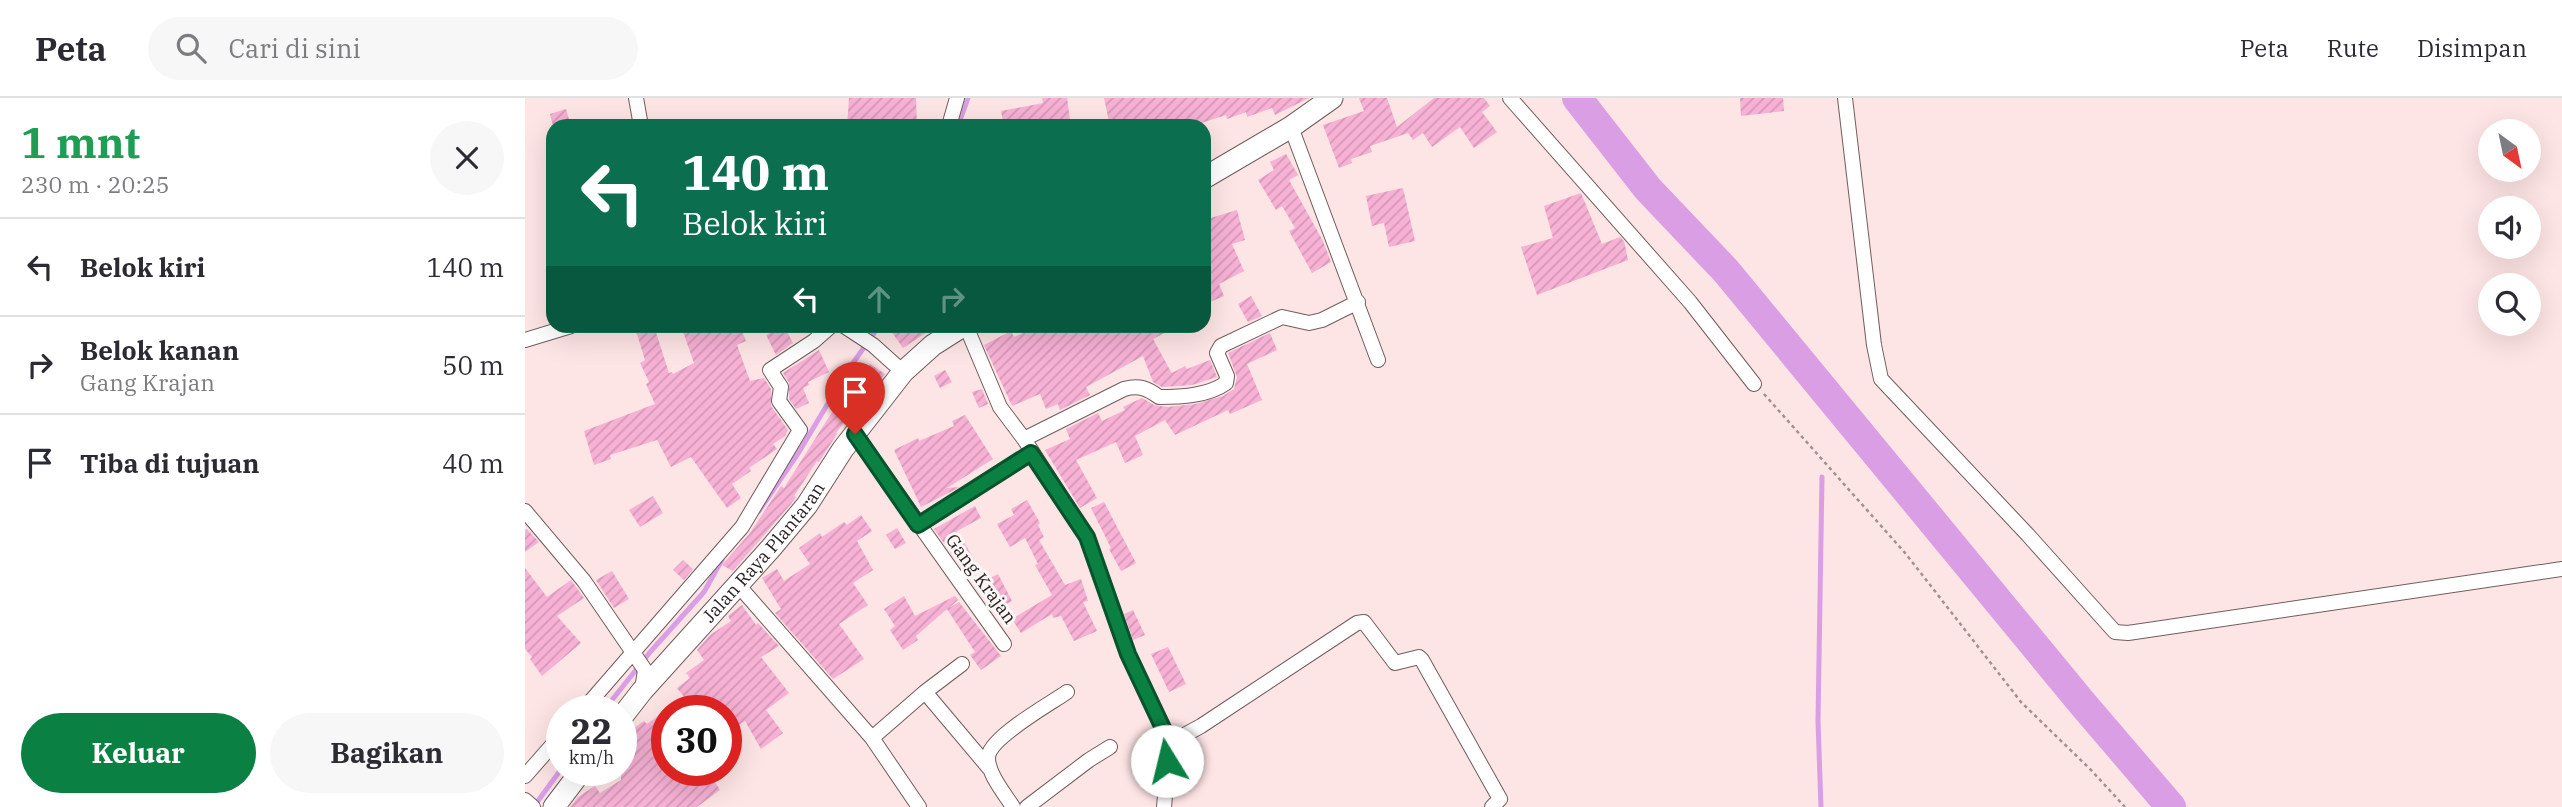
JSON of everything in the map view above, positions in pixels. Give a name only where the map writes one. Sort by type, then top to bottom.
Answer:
[{"type":"main road","points":[[1211,174],[1291,127],[1332,98]]},
{"type":"main road","name":"Jalan Raya Plantaran","points":[[637,697],[807,505],[855,434],[902,372],[933,345],[953,333]]},
{"type":"main road","points":[[554,807],[570,786]]},
{"type":"street","points":[[636,98],[640,119]]},
{"type":"street","points":[[951,119],[957,98]]},
{"type":"street","points":[[1510,98],[1690,302],[1754,384]]},
{"type":"street","points":[[1845,98],[1874,345],[1881,379],[2115,632],[2128,633],[2562,569]]},
{"type":"street","points":[[1291,127],[1378,360]]},
{"type":"street","points":[[1024,439],[1123,389],[1136,386],[1149,389],[1159,397],[1177,397],[1219,388],[1226,383],[1227,376],[1217,353],[1221,346],[1282,317],[1309,323],[1322,320],[1357,302]]},
{"type":"street","points":[[525,340],[548,333]]},
{"type":"street","points":[[596,695],[742,527],[800,430],[779,401],[781,387],[770,370],[823,333]]},
{"type":"street","points":[[859,333],[902,372]]},
{"type":"street","points":[[968,333],[1000,407],[1024,439],[1087,537],[1128,654],[1170,743],[1160,805]]},
{"type":"street","name":"Gang Krajan","points":[[855,434],[1004,644]]},
{"type":"street","points":[[918,525],[1031,453]]},
{"type":"street","points":[[525,511],[585,581],[645,670],[642,691]]},
{"type":"street","points":[[738,585],[872,738],[919,807]]},
{"type":"street","points":[[1170,743],[1201,726],[1357,623],[1364,622],[1395,663],[1419,657],[1422,660],[1500,799],[1500,802],[1492,807]]},
{"type":"street","points":[[872,738],[962,664]]},
{"type":"street","points":[[925,692],[992,772],[1013,807]]},
{"type":"street","points":[[992,772],[987,757],[999,740],[1067,692]]},
{"type":"street","points":[[1027,807],[1110,747]]},
{"type":"street","points":[[525,776],[546,752]]},
{"type":"street","points":[[525,800],[533,807]]},
{"type":"path","points":[[1754,384],[1906,554],[2021,702],[2125,807]]},
{"type":"building","points":[[849,98],[916,98],[917,119],[848,119]]},
{"type":"building","points":[[1042,98],[1067,98],[1070,119],[1003,119],[1001,111],[1043,103]]},
{"type":"building","points":[[1104,98],[1309,98],[1275,115],[1272,108],[1247,117],[1246,112],[1227,119],[1226,115],[1211,120],[1108,119]]},
{"type":"building","points":[[1359,98],[1387,98],[1397,127],[1434,98],[1484,98],[1490,106],[1482,112],[1497,132],[1474,148],[1460,127],[1432,147],[1423,133],[1413,140],[1408,133],[1370,146],[1372,152],[1351,159],[1352,163],[1339,168],[1323,125],[1364,111]]},
{"type":"building","points":[[1740,98],[1783,98],[1784,111],[1741,116]]},
{"type":"building","points":[[566,109],[569,119],[551,119],[550,114]]},
{"type":"building","points":[[1286,154],[1298,175],[1289,180],[1323,241],[1331,262],[1312,273],[1289,231],[1295,228],[1282,206],[1276,210],[1258,180],[1274,170],[1270,162]]},
{"type":"building","points":[[1403,188],[1415,241],[1389,247],[1384,223],[1372,226],[1366,196]]},
{"type":"building","points":[[1581,193],[1602,244],[1620,237],[1624,241],[1628,260],[1537,295],[1521,247],[1553,238],[1544,206]]},
{"type":"building","points":[[1237,210],[1245,240],[1232,244],[1244,271],[1219,284],[1224,296],[1211,302],[1211,218]]},
{"type":"building","points":[[1251,296],[1262,316],[1248,322],[1238,304]]},
{"type":"building","points":[[637,333],[656,333],[669,373],[673,374],[694,363],[683,333],[743,333],[746,341],[737,345],[750,381],[764,378],[771,389],[771,406],[788,430],[785,436],[773,444],[777,449],[749,468],[751,471],[732,484],[741,498],[727,508],[691,457],[671,467],[657,440],[610,455],[611,459],[594,465],[584,431],[655,404],[640,363],[645,360]]},
{"type":"building","points":[[788,333],[793,343],[776,355],[766,335]]},
{"type":"building","points":[[892,333],[926,333],[903,348]]},
{"type":"building","points":[[1007,333],[1012,333],[1014,337],[1022,333],[1165,333],[1153,339],[1172,373],[1185,366],[1187,369],[1210,360],[1217,377],[1192,385],[1162,387],[1153,382],[1143,356],[1086,387],[1090,395],[1060,410],[1058,404],[1046,409],[1040,394],[1012,406],[984,345]]},
{"type":"building","points":[[1270,333],[1277,350],[1247,364],[1262,400],[1230,414],[1228,410],[1175,435],[1165,420],[1135,436],[1143,455],[1125,463],[1116,442],[1076,460],[1097,498],[1080,508],[1045,450],[1070,439],[1066,429],[1098,413],[1102,421],[1142,398],[1154,405],[1167,407],[1195,404],[1223,396],[1234,389],[1237,377],[1228,353]]},
{"type":"building","points":[[819,350],[829,372],[808,382],[809,385],[803,388],[809,403],[796,409],[789,399],[789,383],[783,373]]},
{"type":"building","points":[[870,364],[885,374],[836,433],[791,504],[733,571],[722,565],[750,533],[781,486],[784,488],[834,409]]},
{"type":"building","points":[[945,370],[952,382],[940,388],[934,376]]},
{"type":"building","points":[[982,389],[988,404],[979,408],[972,392]]},
{"type":"building","points":[[965,415],[993,459],[947,488],[960,487],[921,507],[894,450],[918,438],[919,441],[954,426],[952,421]]},
{"type":"building","points":[[653,496],[663,513],[640,527],[629,510]]},
{"type":"building","points":[[1027,500],[1040,523],[1038,525],[1044,537],[1039,540],[1065,585],[1081,579],[1088,601],[1083,602],[1097,631],[1074,641],[1061,616],[1053,618],[1052,614],[1021,633],[1012,619],[1052,595],[1035,565],[1038,564],[1025,538],[1010,547],[997,524],[1014,515],[1011,509]]},
{"type":"building","points":[[1104,502],[1136,563],[1121,571],[1091,508]]},
{"type":"building","points":[[975,506],[981,518],[957,531],[974,559],[961,567],[934,529]]},
{"type":"building","points":[[861,515],[872,531],[857,541],[873,570],[853,583],[868,605],[839,624],[864,659],[833,679],[775,613],[781,609],[762,578],[777,569],[784,581],[810,564],[799,548],[820,533],[822,537],[844,522],[847,525]]},
{"type":"building","points":[[897,528],[906,543],[895,549],[886,535]]},
{"type":"building","points":[[525,530],[539,542],[525,552]]},
{"type":"building","points":[[683,560],[693,569],[684,580],[673,570]]},
{"type":"building","points":[[525,568],[547,597],[571,580],[584,598],[557,616],[581,643],[542,676],[525,649]]},
{"type":"building","points":[[612,571],[629,599],[614,608],[596,580]]},
{"type":"building","points":[[998,574],[1012,601],[998,608],[984,581]]},
{"type":"building","points":[[904,596],[915,616],[955,596],[958,600],[949,608],[959,602],[1001,656],[981,670],[970,655],[975,652],[947,609],[916,636],[918,640],[903,650],[890,630],[895,626],[884,609]]},
{"type":"building","points":[[742,605],[756,625],[758,623],[779,646],[761,657],[789,693],[766,710],[783,733],[761,749],[745,721],[742,723],[742,695],[682,695],[677,688],[690,678],[686,673],[704,660],[697,650],[710,635],[731,621],[728,616]]},
{"type":"building","points":[[1133,610],[1145,635],[1133,640],[1124,614]]},
{"type":"building","points":[[1168,647],[1186,684],[1169,692],[1151,654]]},
{"type":"building","points":[[644,721],[647,724],[651,721],[651,786],[717,786],[720,790],[697,807],[570,807],[578,797],[595,786],[600,793],[611,786],[637,786],[637,726]]},
{"type":"waterway","points":[[960,119],[968,98]]},
{"type":"waterway","points":[[1577,98],[1648,189],[1726,271],[2171,807]]},
{"type":"waterway","points":[[759,511],[874,333]]},
{"type":"waterway","points":[[1821,807],[1818,721],[1822,477]]},
{"type":"waterway","points":[[616,695],[704,592],[722,560]]},
{"type":"waterway","points":[[535,805],[549,786]]},
{"type":"route","points":[[855,434],[918,525],[1031,453],[1087,537],[1128,654],[1170,743],[1167,761]]}]
